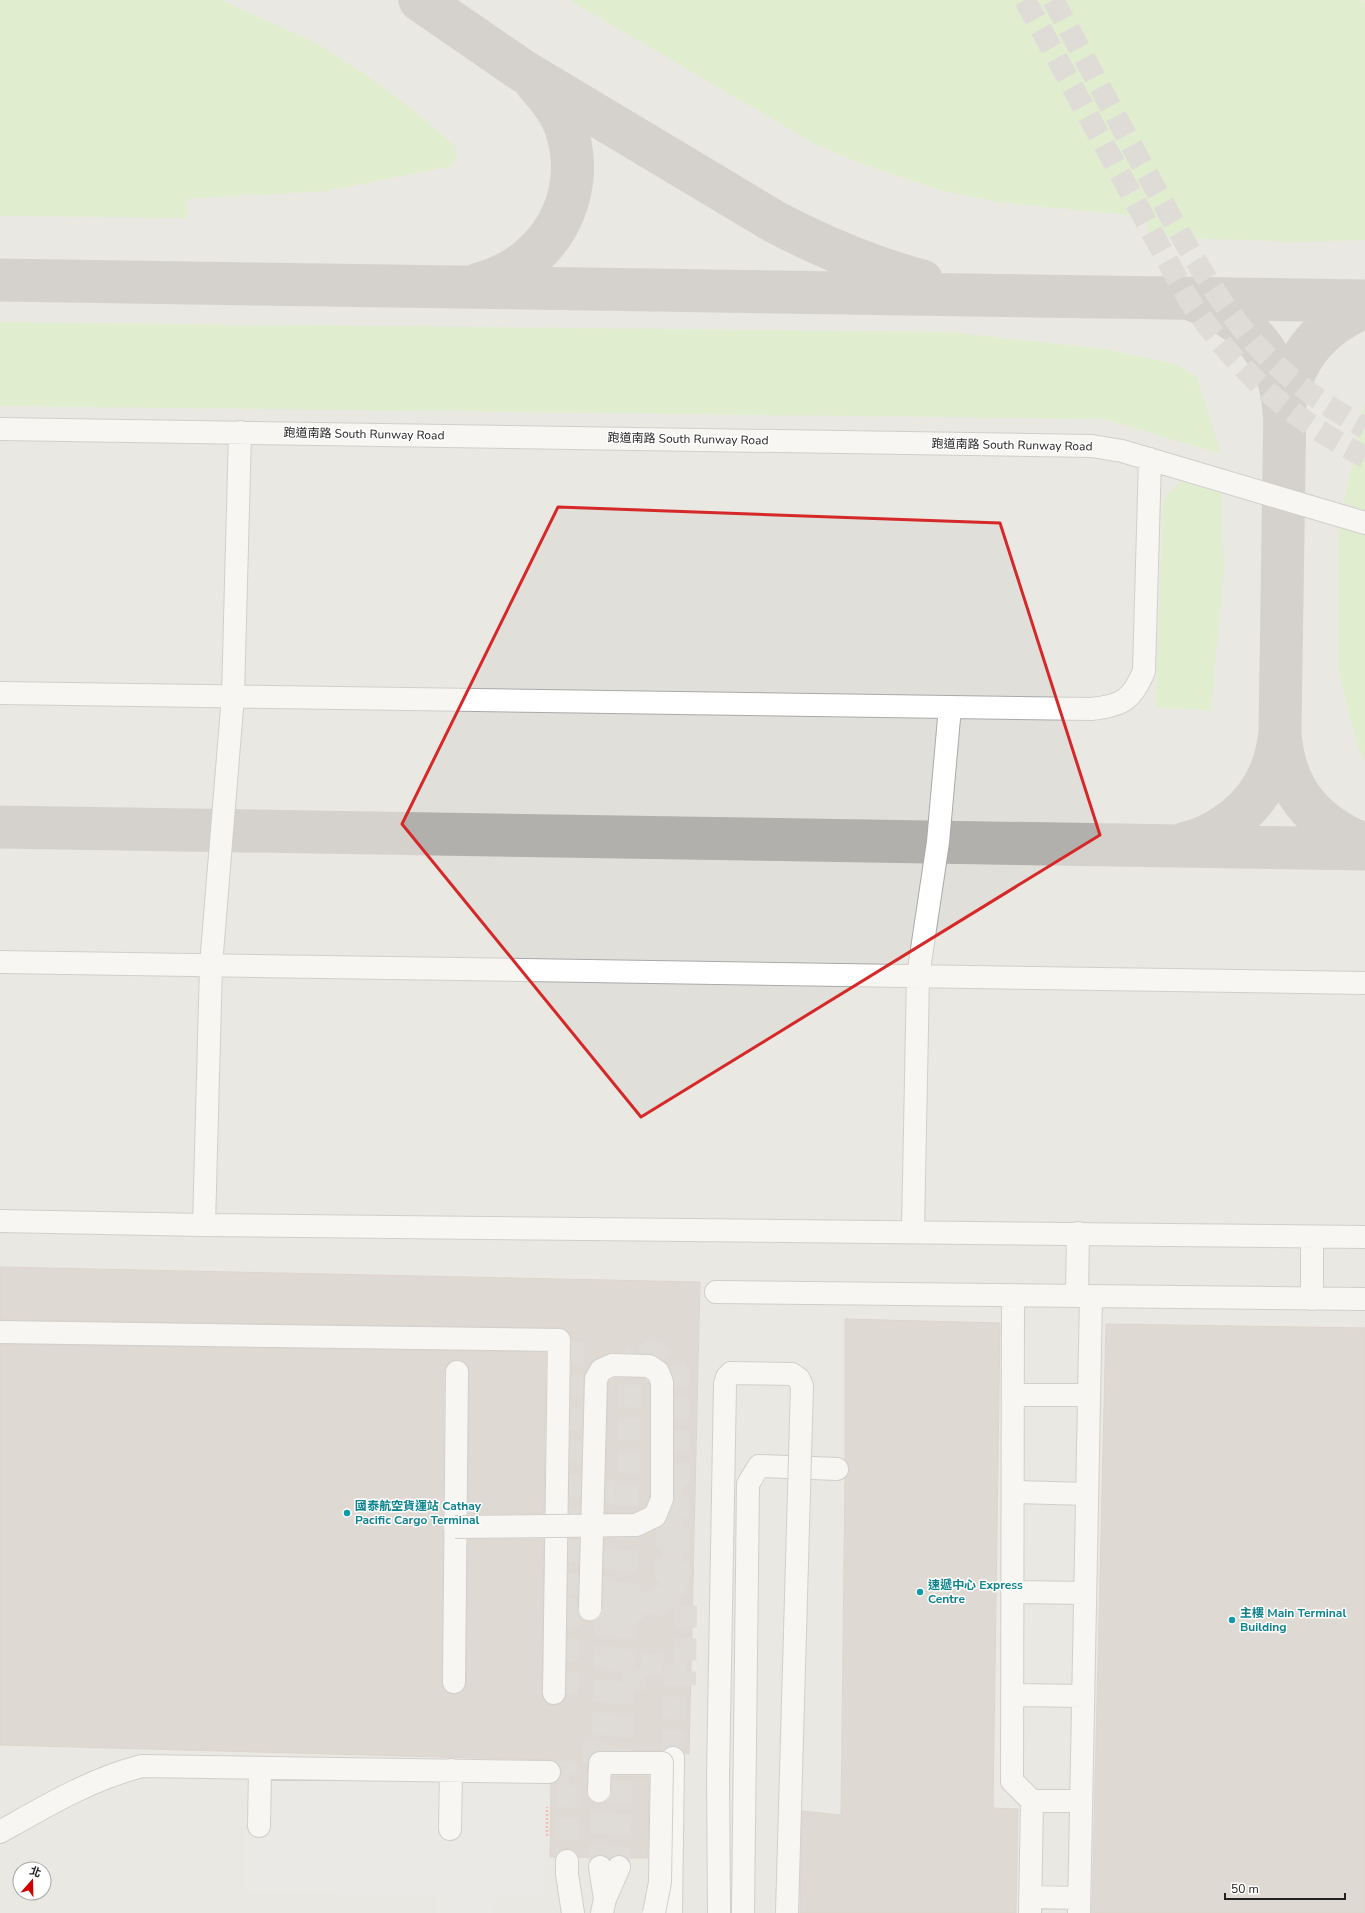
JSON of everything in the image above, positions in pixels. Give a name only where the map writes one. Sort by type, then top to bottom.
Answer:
[{"type":"lane","name":"跑道南路 South Runway Road","points":[[0,429],[1092,446],[1122,451],[1365,523]]},
{"type":"lane","points":[[204,1225],[211,965],[233,696],[240,432]]},
{"type":"lane","points":[[0,693],[1092,709],[1113,707],[1128,698],[1138,686],[1144,671],[1150,459]]},
{"type":"lane","points":[[913,1231],[918,976],[938,842],[950,707]]},
{"type":"lane","points":[[0,962],[1365,983]]},
{"type":"lane","points":[[0,1221],[204,1225],[913,1231],[1365,1237]]},
{"type":"lane","points":[[1032,1801],[1030,1905],[1079,1906],[1089,1395],[1084,1296],[1078,1233]]},
{"type":"lane","points":[[1312,1237],[1312,1298]]},
{"type":"lane","points":[[716,1292],[1365,1299]]},
{"type":"lane","points":[[1013,1295],[1012,1781],[1032,1801],[1081,1801]]},
{"type":"lane","points":[[0,1332],[559,1340],[554,1693]]},
{"type":"lane","points":[[456,1528],[518,1527],[534,1527],[589,1526],[597,1526],[636,1525],[655,1516],[662,1499],[662,1382],[658,1372],[649,1366],[612,1365],[601,1370],[596,1379],[592,1503],[592,1518],[592,1526],[592,1533],[590,1609]]},
{"type":"lane","points":[[454,1682],[457,1372]]},
{"type":"lane","points":[[718,1913],[718,1776],[725,1384],[726,1377],[731,1374],[792,1374],[799,1379],[802,1386],[787,1913]]},
{"type":"lane","points":[[1013,1395],[1089,1395]]},
{"type":"lane","points":[[742,1913],[748,1484],[759,1466],[837,1469]]},
{"type":"lane","points":[[1013,1492],[1087,1494]]},
{"type":"lane","points":[[1012,1592],[1085,1593]]},
{"type":"lane","points":[[1012,1695],[1083,1696]]},
{"type":"lane","points":[[679,1758],[683,1892],[666,1912],[672,1864],[679,1758]]},
{"type":"lane","points":[[599,1791],[600,1763],[662,1763],[660,1882],[666,1912]]},
{"type":"lane","points":[[0,1832],[59,1799],[114,1773],[142,1766],[549,1772]]},
{"type":"lane","points":[[259,1826],[260,1768]]},
{"type":"lane","points":[[450,1829],[451,1770]]},
{"type":"lane","points":[[718,1819],[744,1774]]},
{"type":"lane","points":[[567,1861],[567,1874],[573,1913]]},
{"type":"lane","points":[[603,1906],[609,1867]]},
{"type":"path","points":[[547,1836],[548,1806]]},
{"type":"highlighted area","points":[[558,507],[1000,523],[1100,835],[641,1117],[402,824]]},
{"type":"shaded area","points":[[0,0],[1365,0],[1365,1913],[0,1913]]},
{"type":"shaded area","points":[[247,1779],[546,1783],[543,1895],[495,1896],[494,1913],[437,1913],[437,1896],[244,1893]]},
{"type":"green space","points":[[0,0],[222,0],[316,43],[366,75],[412,109],[455,146],[457,157],[452,166],[327,191],[187,199],[188,218],[0,216]]},
{"type":"green space","points":[[569,0],[1361,0],[1365,2],[1365,240],[1303,242],[1148,237],[1147,217],[996,202],[939,190],[862,164],[815,144]]},
{"type":"green space","points":[[0,322],[950,332],[1105,349],[1176,364],[1197,377],[1221,454],[1103,419],[0,406]]},
{"type":"green space","points":[[1365,401],[1365,510],[1344,503]]},
{"type":"green space","points":[[1194,477],[1221,485],[1224,571],[1211,711],[1156,707],[1163,501],[1176,486]]},
{"type":"green space","points":[[1339,522],[1365,527],[1365,761],[1357,745],[1339,674]]},
{"type":"building","name":"國泰航空貨運站 Cathay Pacific Cargo Terminal","points":[[0,1267],[700,1282],[689,1754],[684,1753],[680,1748],[674,1746],[667,1747],[663,1751],[600,1750],[594,1752],[589,1757],[588,1763],[588,1796],[592,1801],[598,1803],[604,1802],[610,1797],[612,1776],[649,1776],[648,1858],[627,1858],[618,1855],[611,1858],[598,1855],[592,1858],[579,1857],[574,1850],[567,1849],[560,1850],[555,1857],[550,1857],[551,1784],[559,1779],[561,1773],[560,1766],[551,1760],[0,1745],[0,1344],[546,1352],[544,1514],[468,1514],[468,1366],[463,1361],[451,1361],[446,1366],[444,1372],[442,1682],[443,1688],[448,1693],[453,1694],[460,1693],[465,1688],[466,1683],[468,1539],[544,1539],[542,1693],[543,1699],[548,1704],[553,1705],[560,1704],[565,1699],[566,1693],[569,1538],[579,1538],[579,1615],[584,1620],[596,1620],[600,1616],[602,1609],[604,1538],[636,1537],[660,1527],[667,1521],[674,1504],[674,1382],[670,1367],[665,1362],[650,1354],[612,1352],[596,1359],[590,1364],[584,1379],[580,1513],[569,1513],[572,1340],[570,1334],[565,1329],[0,1320]]},
{"type":"building","name":"速遞中心 Express Centre","points":[[845,1319],[1000,1323],[993,1808],[1018,1809],[1016,1913],[800,1913],[802,1811],[841,1815],[845,1478],[849,1469],[845,1460]]},
{"type":"building","name":"主樓 Main Terminal Building","points":[[1106,1324],[1365,1328],[1365,1913],[1092,1913]]},
{"type":"building","points":[[615,1378],[645,1378],[650,1384],[650,1497],[645,1507],[633,1513],[605,1513],[608,1382]]},
{"type":"taxiway","points":[[420,0],[523,71],[775,222],[847,256],[922,281]]},
{"type":"taxiway","points":[[479,284],[503,275],[525,262],[543,245],[557,226],[567,203],[572,179],[572,154],[566,128],[553,104],[536,83]]},
{"type":"taxiway","points":[[0,280],[1365,301]]},
{"type":"taxiway","points":[[1195,301],[1231,318],[1246,329],[1258,342],[1268,357],[1276,374],[1284,412]]},
{"type":"taxiway","points":[[1186,843],[1211,834],[1237,817],[1256,797],[1270,773],[1278,747],[1280,732],[1285,402],[1296,370],[1303,356],[1312,344],[1335,323],[1349,314],[1365,307]]},
{"type":"taxiway","points":[[1280,733],[1288,772],[1295,788],[1304,802],[1330,827],[1365,845]]},
{"type":"taxiway","points":[[0,827],[1365,849]]},
{"type":"tunnel","points":[[1025,0],[1189,300],[1207,326],[1246,371],[1288,409],[1337,442],[1365,457]]},
{"type":"tunnel","points":[[1053,0],[1175,225],[1213,289],[1259,348],[1283,371],[1322,402],[1365,428]]},
{"type":"tunnel","points":[[567,1694],[573,1333]]},
{"type":"tunnel","points":[[604,1481],[603,1597],[663,1597],[672,1594],[678,1588],[679,1376],[671,1362],[662,1355],[645,1350],[635,1353],[631,1358],[626,1549],[625,1613],[624,1677],[619,1867]]},
{"type":"tunnel","points":[[639,1356],[655,1357],[668,1366],[673,1380],[673,1413]]},
{"type":"tunnel","points":[[597,1577],[596,1603],[657,1603],[668,1598],[672,1590],[672,1473]]},
{"type":"tunnel","points":[[555,1609],[653,1609],[662,1603],[666,1595],[667,1488]]},
{"type":"tunnel","points":[[661,1593],[678,1593],[686,1600],[685,1685]]},
{"type":"tunnel","points":[[600,1867],[607,1595]]},
{"type":"tunnel","points":[[634,1690],[634,1664],[675,1665],[673,1758]]},
{"type":"tunnel","points":[[583,1752],[617,1753]]},
{"type":"tunnel","points":[[549,1772],[569,1772],[567,1861]]},
{"type":"place","name":"國泰航空貨運站 Cathay Pacific Cargo Terminal","points":[[347,1513]]},
{"type":"place","name":"速遞中心 Express Centre","points":[[920,1592]]},
{"type":"place","name":"主樓 Main Terminal Building","points":[[1232,1620]]}]
